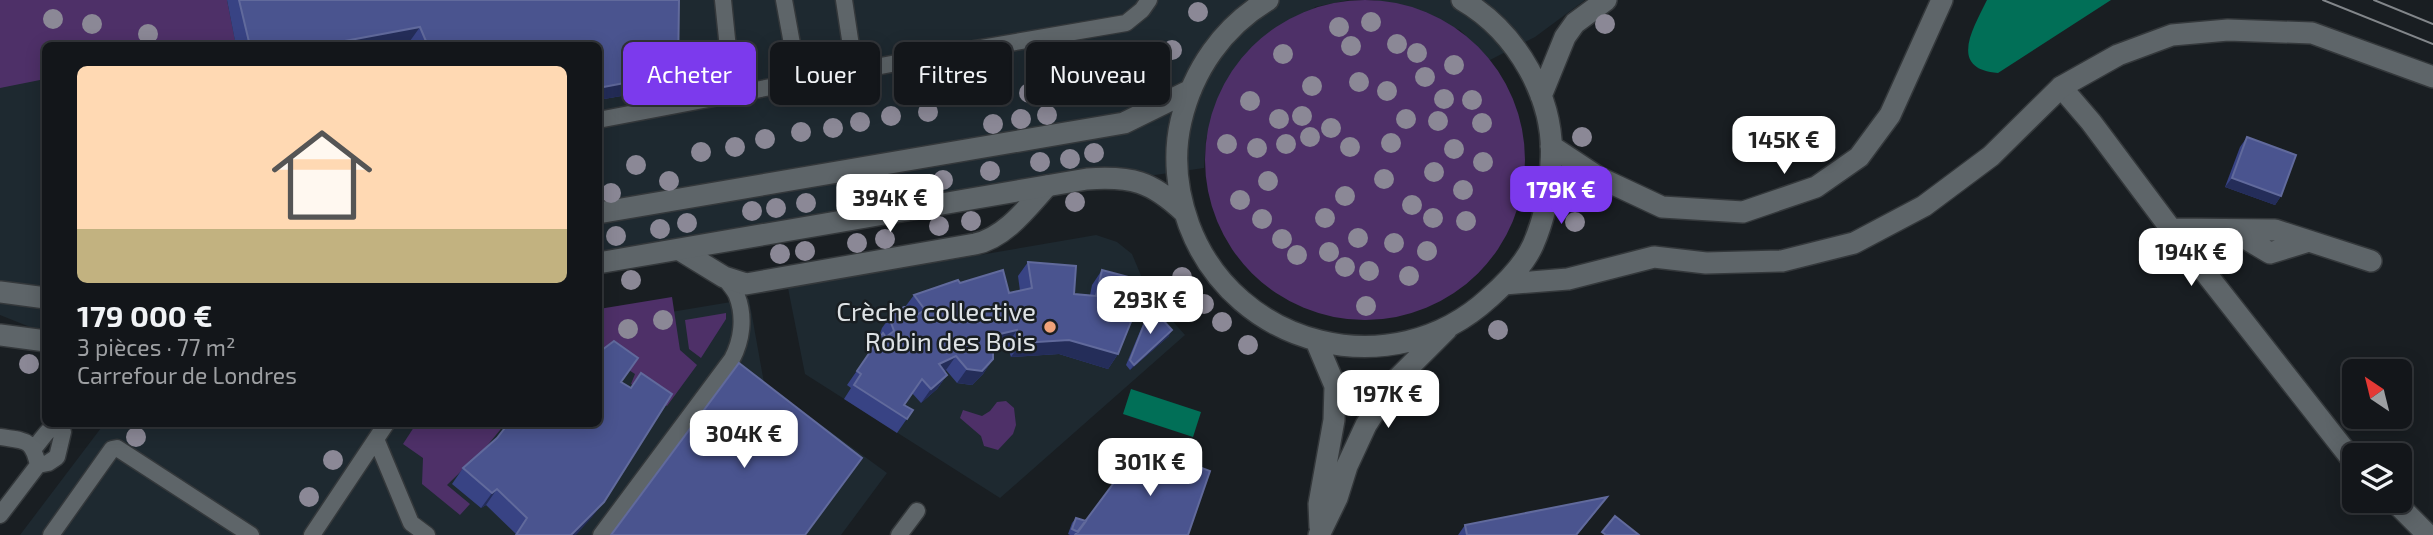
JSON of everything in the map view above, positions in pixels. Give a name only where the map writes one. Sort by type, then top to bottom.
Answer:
[{"type":"street","points":[[1268,0],[1237,23],[1218,43],[1191,90],[1177,150],[1177,171],[1184,212],[1208,263],[1245,305],[1294,334],[1317,341],[1354,346],[1404,342],[1451,325],[1480,307],[1504,284],[1532,248],[1536,236],[1544,211],[1552,162],[1548,119],[1527,66],[1513,45],[1496,26],[1466,2]]},
{"type":"street","points":[[1466,2],[1493,0]]},
{"type":"street","points":[[1541,96],[1570,30],[1587,12],[1606,0]]},
{"type":"street","points":[[1550,146],[1598,177],[1662,207],[1743,212],[1816,187],[1859,157],[1890,116],[1942,0]]},
{"type":"street","points":[[1504,284],[1568,279],[1654,257],[1706,263],[1782,261],[1854,243],[1924,206],[1990,156],[2061,87],[2118,55],[2172,35],[2228,30],[2312,33],[2433,77]]},
{"type":"street","points":[[2061,87],[2342,447]]},
{"type":"street","points":[[602,212],[1124,123],[1191,90]]},
{"type":"street","points":[[602,262],[1087,179],[1122,177],[1151,187],[1184,212]]},
{"type":"street","points":[[680,250],[724,276],[746,284],[986,242],[1008,227],[1047,186]]},
{"type":"street","points":[[2171,229],[2275,230],[2371,261]]},
{"type":"street","points":[[0,292],[42,297]]},
{"type":"street","points":[[1319,532],[1337,498],[1347,466],[1366,425],[1394,383],[1451,325]]},
{"type":"street","points":[[0,335],[42,340]]},
{"type":"street","points":[[1317,341],[1335,386],[1334,420],[1319,504],[1319,532]]},
{"type":"street","points":[[2406,513],[2428,535]]},
{"type":"lane","points":[[723,0],[727,42]]},
{"type":"lane","points":[[784,0],[792,42]]},
{"type":"lane","points":[[844,0],[850,42]]},
{"type":"lane","points":[[880,67],[1126,23],[1142,10],[1149,0]]},
{"type":"lane","points":[[602,119],[770,87]]},
{"type":"lane","points":[[601,535],[732,359],[740,344],[742,331],[737,296],[724,276]]},
{"type":"lane","points":[[34,448],[52,427]]},
{"type":"lane","points":[[0,515],[38,465],[57,457],[63,432],[59,427]]},
{"type":"lane","points":[[312,535],[384,427]]},
{"type":"lane","points":[[0,437],[25,441],[34,448],[38,465]]},
{"type":"lane","points":[[376,439],[411,523],[427,535]]},
{"type":"lane","points":[[51,535],[112,449],[117,448],[251,535]]},
{"type":"lane","points":[[899,535],[917,511]]},
{"type":"shaded area","points":[[0,0],[1349,0],[1315,7],[1206,138],[1204,168],[602,254],[602,42],[42,42],[42,332],[0,315]]},
{"type":"shaded area","points":[[0,0],[227,0],[235,42],[42,42],[42,80],[0,88]]},
{"type":"shaded area","points":[[1365,0],[1396,3],[1426,12],[1454,27],[1478,47],[1498,71],[1513,99],[1522,129],[1525,160],[1522,191],[1513,221],[1498,249],[1478,273],[1454,293],[1426,308],[1396,317],[1365,320],[1334,317],[1304,308],[1276,293],[1252,273],[1232,249],[1217,221],[1208,191],[1205,160],[1208,129],[1217,99],[1232,71],[1252,47],[1276,27],[1304,12],[1334,3]]},
{"type":"shaded area","points":[[1374,0],[1585,0],[1535,37],[1490,60],[1460,30]]},
{"type":"shaded area","points":[[1987,0],[2111,0],[1998,73],[1982,70],[1973,64],[1969,55],[1971,34]]},
{"type":"shaded area","points":[[1096,235],[1117,242],[1132,254],[1142,278],[1185,335],[1000,498],[805,374],[788,288]]},
{"type":"shaded area","points":[[672,297],[680,350],[697,365],[667,406],[631,384],[635,374],[602,353],[602,309]]},
{"type":"shaded area","points":[[749,299],[764,383],[887,473],[841,535],[20,535],[102,427],[602,427],[602,324]]},
{"type":"shaded area","points":[[726,313],[726,319],[701,358],[689,349],[685,320]]},
{"type":"shaded area","points":[[1131,389],[1201,412],[1193,437],[1123,414]]},
{"type":"shaded area","points":[[1006,401],[1014,408],[1016,425],[1013,434],[998,450],[984,446],[981,436],[960,418],[963,410],[982,416],[997,402]]},
{"type":"shaded area","points":[[414,427],[503,427],[447,485],[470,504],[460,515],[422,484],[423,458],[403,444]]},
{"type":"building","points":[[239,0],[679,0],[678,42],[623,42],[623,83],[602,87],[602,42],[426,42],[420,27],[339,42],[249,42]]},
{"type":"building","points":[[2247,137],[2296,155],[2281,196],[2232,178]]},
{"type":"building","points":[[1028,262],[1076,266],[1074,294],[1096,296],[1102,270],[1147,282],[1118,354],[1069,340],[1021,343],[1017,330],[987,337],[993,359],[982,371],[967,369],[956,356],[939,364],[947,375],[931,389],[922,379],[904,405],[913,410],[907,419],[854,385],[861,374],[857,371],[883,333],[886,337],[894,331],[890,320],[892,314],[904,307],[909,307],[918,314],[925,310],[914,295],[958,280],[960,283],[1003,270],[1009,293],[1032,288]]},
{"type":"building","points":[[1151,307],[1172,330],[1134,365],[1130,360]]},
{"type":"building","points":[[614,341],[638,358],[621,382],[631,388],[641,373],[672,394],[604,502],[571,535],[516,535],[527,518],[497,489],[492,493],[463,468],[506,427],[602,427],[602,350]]},
{"type":"building","points":[[739,363],[862,458],[805,535],[611,535]]},
{"type":"building","points":[[1142,445],[1164,454],[1166,447],[1177,452],[1175,458],[1210,471],[1188,535],[1075,535]]},
{"type":"building","points":[[1607,497],[1576,535],[1467,535],[1465,525]]},
{"type":"building","points":[[1615,516],[1639,535],[1606,535],[1602,532]]},
{"type":"building","points":[[1076,518],[1086,521],[1078,532],[1072,529]]},
{"type":"tram line","points":[[2323,0],[2433,44]]},
{"type":"tram line","points":[[2374,0],[2433,24]]},
{"type":"place","name":"Crèche collective Robin des Bois","points":[[1050,327]]}]
